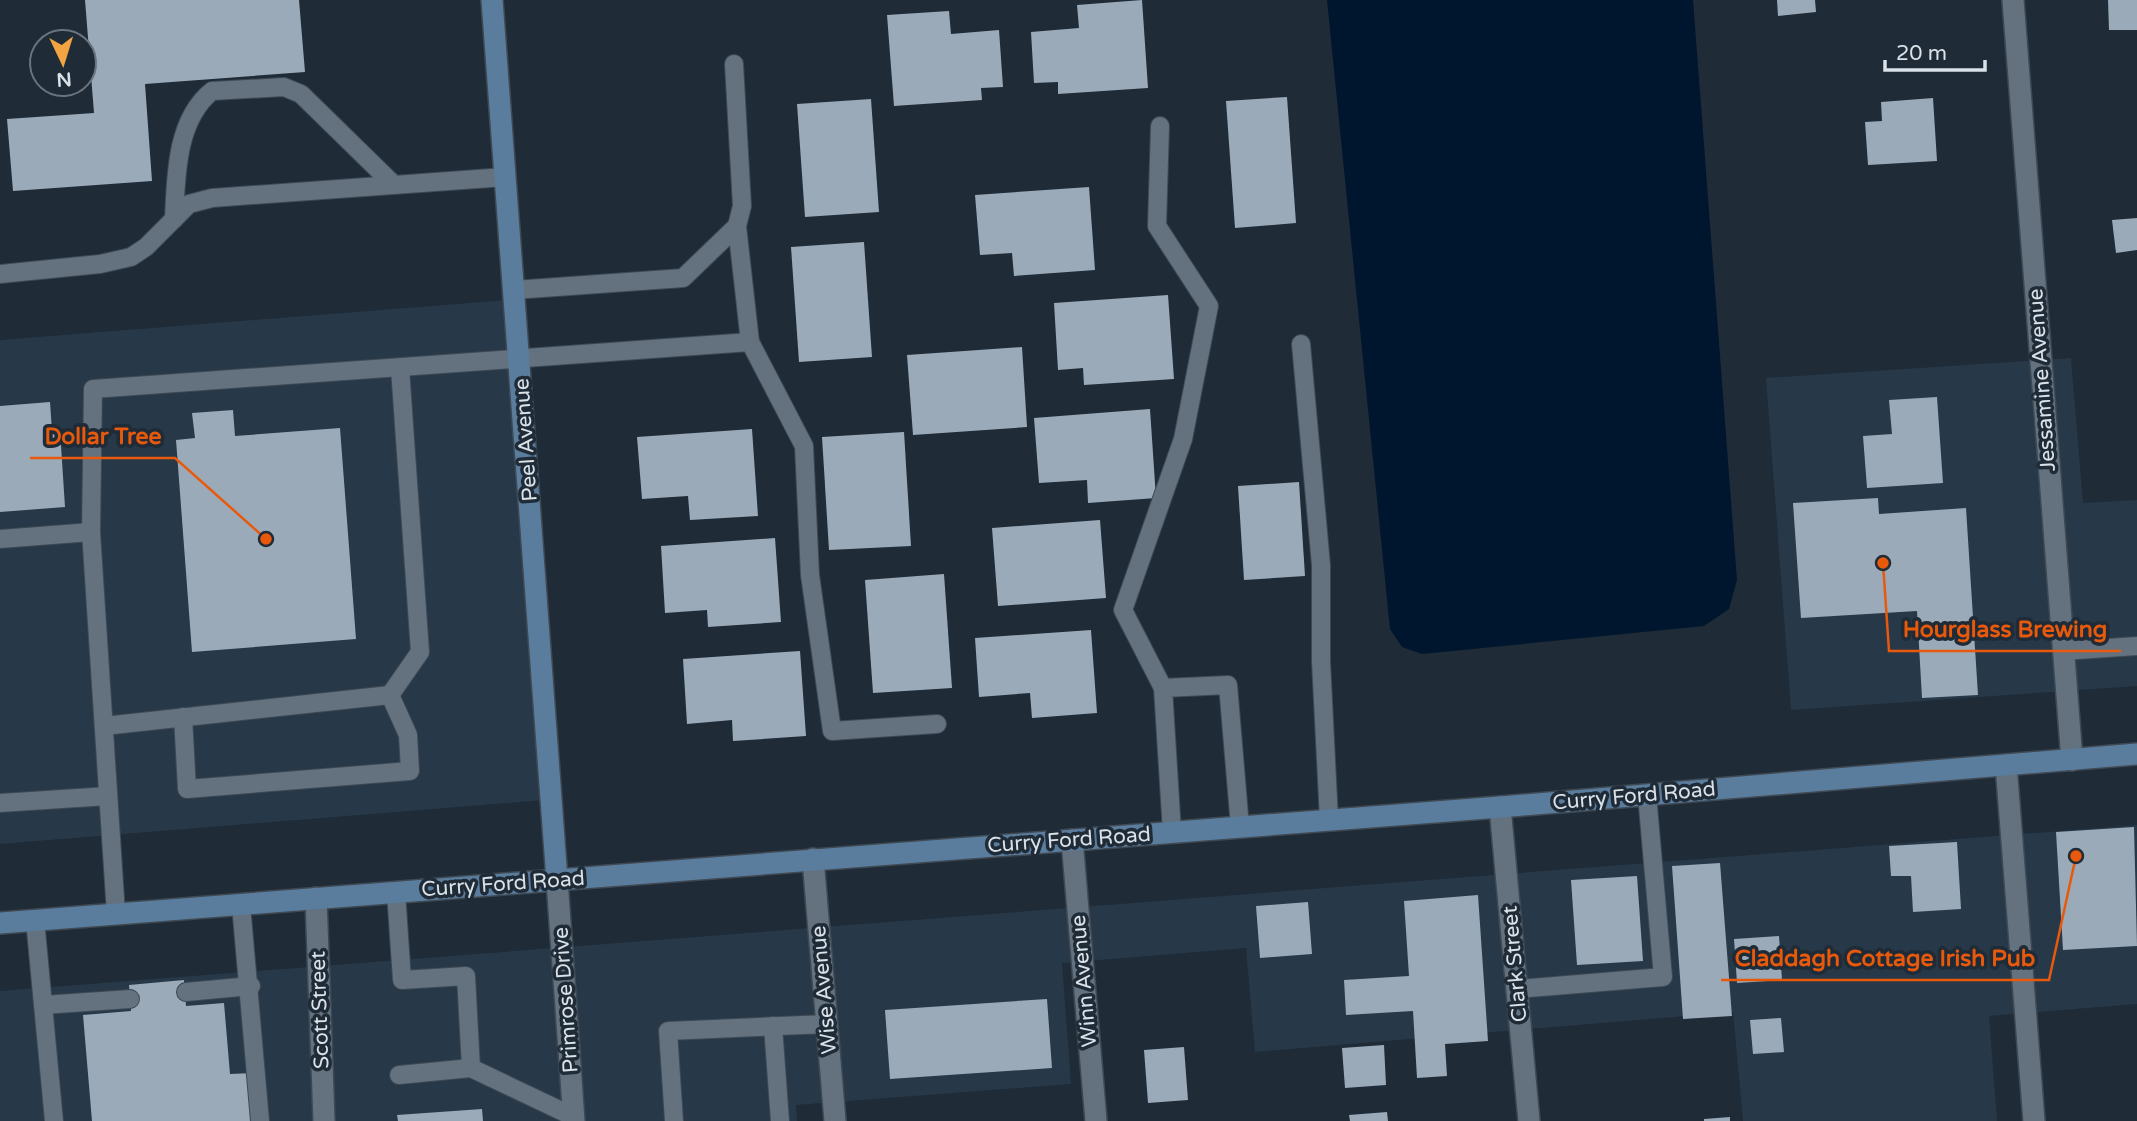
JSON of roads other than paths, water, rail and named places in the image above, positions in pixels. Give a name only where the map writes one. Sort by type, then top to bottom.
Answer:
[{"type":"street","name":"Peel Avenue","points":[[492,0],[557,880]]},
{"type":"street","name":"Jessamine Avenue","points":[[2013,0],[2072,760]]},
{"type":"street","name":"Curry Ford Road","points":[[0,923],[1500,807],[2137,754]]},
{"type":"street","points":[[2006,765],[2034,1121]]},
{"type":"street","name":"Clark Street","points":[[1500,807],[1529,1121]]},
{"type":"street","name":"Winn Avenue","points":[[1072,840],[1097,1121]]},
{"type":"street","name":"Wise Avenue","points":[[813,859],[835,1121]]},
{"type":"street","name":"Primrose Drive","points":[[557,880],[574,1119]]},
{"type":"street","name":"Scott Street","points":[[316,898],[324,1121]]},
{"type":"lane","points":[[734,64],[742,206],[737,226],[750,341],[804,446],[810,575],[832,731],[937,724]]},
{"type":"lane","points":[[174,219],[176,178],[190,116],[212,91],[284,87],[301,94],[394,185]]},
{"type":"lane","points":[[1160,127],[1157,226],[1209,306],[1183,439],[1123,610],[1163,688],[1172,832]]},
{"type":"lane","points":[[0,274],[100,264],[131,257],[146,247],[189,204],[212,198],[505,177]]},
{"type":"lane","points":[[514,290],[683,278],[737,226]]},
{"type":"lane","points":[[116,914],[91,532],[93,388],[520,360],[750,341]]},
{"type":"lane","points":[[1301,344],[1321,565],[1321,661],[1329,820]]},
{"type":"lane","points":[[104,726],[390,695],[420,652],[400,368]]},
{"type":"lane","points":[[0,538],[91,532]]},
{"type":"lane","points":[[2063,651],[2137,646]]},
{"type":"lane","points":[[1163,688],[1228,685],[1240,827]]},
{"type":"lane","points":[[183,718],[187,789],[410,771],[408,735],[390,695]]},
{"type":"lane","points":[[1517,989],[1663,977],[1647,795]]},
{"type":"lane","points":[[0,803],[108,796]]},
{"type":"lane","points":[[396,892],[402,979],[466,976],[471,1068]]},
{"type":"lane","points":[[241,905],[251,986],[260,1121]]},
{"type":"lane","points":[[35,920],[54,1121]]},
{"type":"lane","points":[[186,992],[251,986]]},
{"type":"lane","points":[[43,1005],[130,999]]},
{"type":"lane","points":[[674,1121],[668,1031],[827,1024]]},
{"type":"lane","points":[[774,1026],[780,1121]]},
{"type":"lane","points":[[400,1074],[471,1068],[574,1119]]},
{"type":"place","name":"Dollar Tree","points":[[266,539]]},
{"type":"place","name":"Hourglass Brewing","points":[[1883,563]]},
{"type":"place","name":"Claddagh Cottage Irish Pub","points":[[2076,856]]}]
